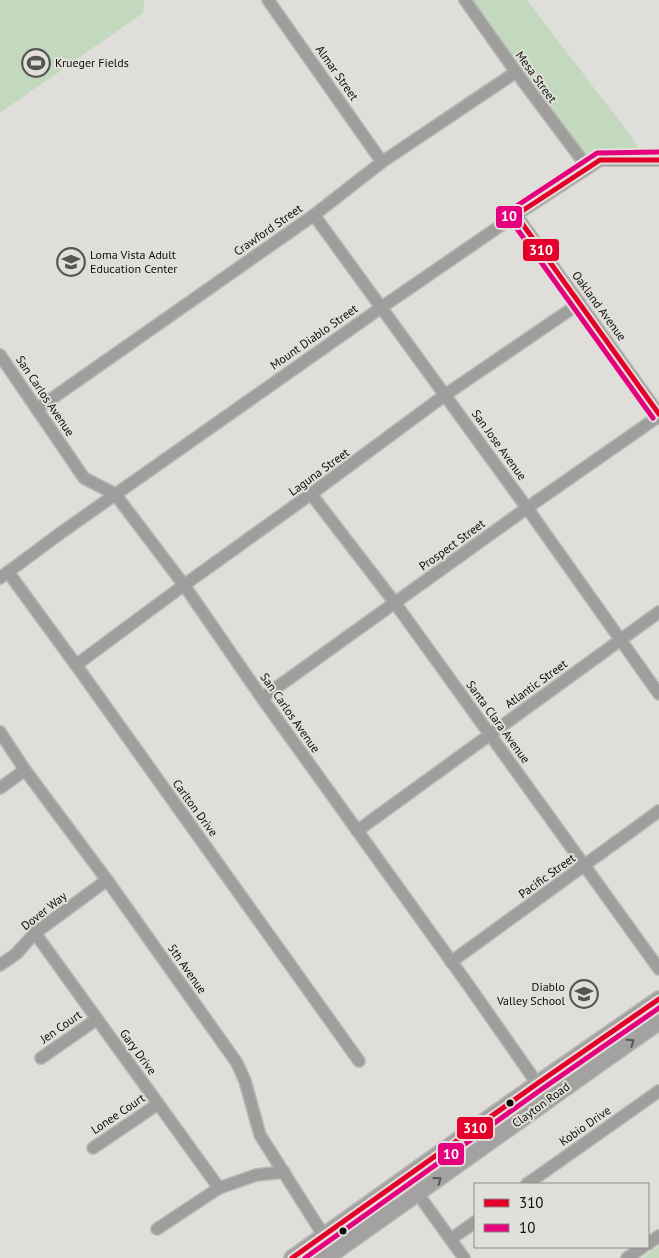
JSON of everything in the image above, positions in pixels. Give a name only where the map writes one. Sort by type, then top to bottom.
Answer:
[{"type":"main road","name":"Clayton Road","points":[[292,1258],[659,999]]},
{"type":"main road","name":"Clayton Road","points":[[326,1258],[659,1022]]},
{"type":"street","name":"Almar Street","points":[[268,0],[382,162]]},
{"type":"street","name":"Mesa Street","points":[[465,0],[588,168]]},
{"type":"street","name":"Crawford Street","points":[[37,409],[314,215],[382,162],[516,72]]},
{"type":"street","name":"Mount Diablo Street","points":[[4,575],[115,494],[382,307],[600,160],[659,160]]},
{"type":"street","name":"San Jose Avenue","points":[[314,215],[527,508],[659,694]]},
{"type":"street","name":"Oakland Avenue","points":[[516,215],[659,415]]},
{"type":"street","name":"Laguna Street","points":[[76,666],[445,395],[580,304]]},
{"type":"street","name":"San Carlos Avenue","points":[[0,355],[84,478],[115,494],[184,585],[262,698],[538,1083],[548,1100]]},
{"type":"street","name":"Prospect Street","points":[[262,698],[659,415]]},
{"type":"street","name":"Santa Clara Avenue","points":[[311,494],[395,602],[659,969]]},
{"type":"street","name":"Carlton Drive","points":[[4,575],[76,666],[359,1061]]},
{"type":"street","name":"Atlantic Street","points":[[358,831],[659,612]]},
{"type":"street","name":"5th Avenue","points":[[0,732],[25,770],[107,880],[236,1064],[245,1080],[260,1135],[324,1236]]},
{"type":"street","points":[[0,788],[25,770]]},
{"type":"street","name":"Pacific Street","points":[[451,962],[659,811]]},
{"type":"street","name":"Dover Way","points":[[0,965],[16,954],[35,933],[107,880]]},
{"type":"street","name":"Gary Drive","points":[[35,933],[219,1188]]},
{"type":"street","name":"Jen Court","points":[[41,1058],[97,1019]]},
{"type":"street","name":"Kobio Drive","points":[[528,1183],[659,1091]]},
{"type":"street","name":"Lonee Court","points":[[93,1148],[158,1104]]},
{"type":"street","points":[[157,1230],[219,1188],[256,1175],[284,1172]]},
{"type":"street","points":[[418,1194],[464,1258]]},
{"type":"street","points":[[310,1258],[319,1252],[324,1236],[341,1234],[381,1207],[401,1205]]},
{"type":"street","points":[[451,1239],[474,1223]]},
{"type":"street","points":[[627,1258],[642,1248]]},
{"type":"green space","name":"Krueger Fields","points":[[0,0],[144,0],[143,13],[0,113]]},
{"type":"green space","points":[[465,0],[527,0],[630,135],[645,159],[600,160],[588,168]]},
{"type":"green space","points":[[659,1246],[659,1258],[642,1258]]},
{"type":"transit line","name":"10","points":[[653,418],[509,215],[512,209],[597,153],[659,152]]},
{"type":"transit line","name":"310","points":[[659,160],[600,160],[516,215],[659,414]]},
{"type":"transit line","name":"310","points":[[292,1258],[659,999]]},
{"type":"transit line","name":"10","points":[[305,1258],[659,1008]]},
{"type":"place","name":"Krueger Fields","points":[[36,63]]},
{"type":"place","name":"Loma Vista Adult Education Center","points":[[71,262]]},
{"type":"place","name":"Diablo Valley School","points":[[584,994]]}]
